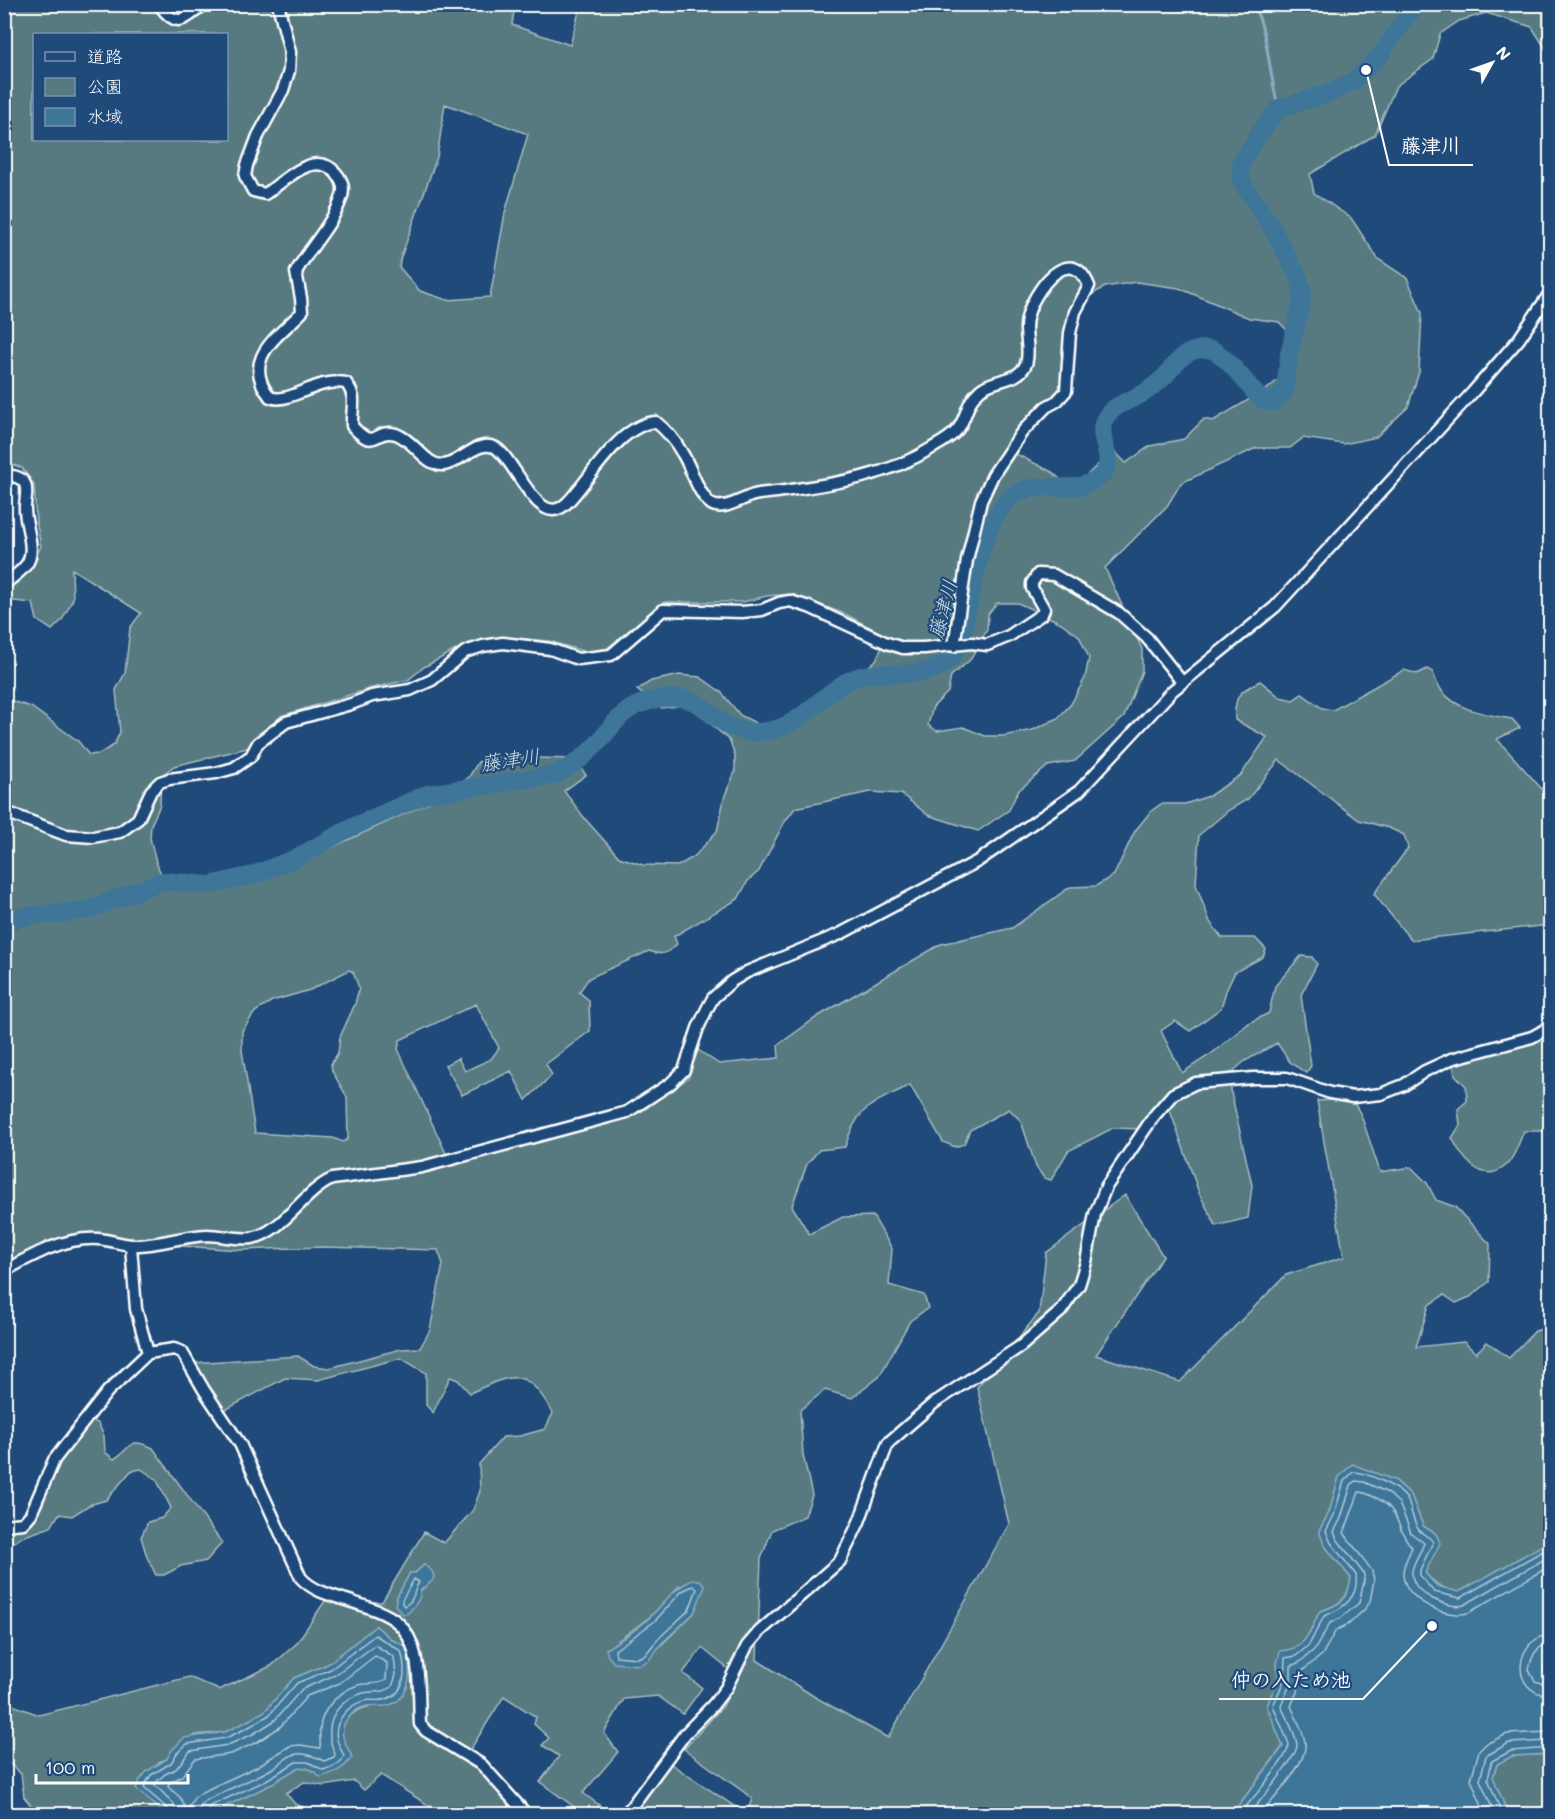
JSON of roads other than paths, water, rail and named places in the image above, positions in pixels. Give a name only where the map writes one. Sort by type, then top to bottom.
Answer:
[{"type":"street","points":[[159,4],[176,21],[183,21],[204,4]]},
{"type":"street","points":[[278,4],[290,52],[289,71],[283,90],[258,136],[245,176],[253,191],[265,194],[294,172],[311,164],[321,164],[330,166],[339,176],[343,189],[341,201],[333,218],[296,272],[302,298],[302,312],[273,339],[261,355],[258,370],[263,389],[270,397],[281,399],[328,382],[345,383],[352,390],[354,399],[352,426],[362,437],[373,439],[388,433],[397,435],[415,446],[429,462],[441,466],[454,463],[474,450],[488,445],[496,447],[518,473],[523,486],[546,508],[559,509],[570,500],[613,448],[645,422],[656,422],[662,427],[682,452],[704,496],[716,506],[753,495],[851,481],[910,462],[958,429],[969,403],[981,388],[1018,375],[1026,364],[1028,350],[1026,326],[1032,303],[1054,274],[1065,267],[1073,267],[1079,271],[1089,286],[1075,312],[1070,333],[1066,391],[1057,401],[1046,407],[1022,432],[993,475],[981,501],[967,560],[954,646]]},
{"type":"street","points":[[4,1271],[63,1243],[100,1239],[131,1246],[160,1243],[184,1237],[222,1235],[252,1238],[276,1226],[309,1193],[320,1184],[332,1179],[422,1167],[627,1112],[670,1084],[684,1070],[707,1009],[713,998],[732,981],[747,972],[840,934],[978,861],[1079,791],[1182,682],[1275,607],[1472,393],[1519,339],[1551,293]]},
{"type":"street","points":[[4,475],[19,477],[25,484],[26,525],[31,552],[29,561],[22,570],[4,584]]},
{"type":"street","points":[[4,809],[11,814],[66,835],[107,836],[120,832],[138,819],[151,791],[160,782],[169,778],[216,773],[234,768],[251,756],[258,743],[286,722],[372,696],[410,690],[432,680],[465,652],[483,646],[503,643],[550,649],[578,659],[611,655],[663,610],[742,612],[762,610],[790,601],[903,648],[972,643],[987,645],[1024,628],[1042,614],[1044,609],[1032,588],[1032,583],[1038,574],[1045,573],[1054,575],[1119,614],[1147,638],[1182,682]]},
{"type":"street","points":[[626,1815],[685,1734],[726,1688],[747,1646],[759,1632],[840,1561],[859,1522],[888,1443],[934,1403],[1021,1346],[1061,1311],[1078,1285],[1086,1262],[1095,1214],[1106,1187],[1154,1116],[1173,1094],[1196,1083],[1253,1077],[1287,1078],[1330,1094],[1353,1097],[1380,1094],[1404,1085],[1425,1071],[1451,1059],[1532,1037],[1551,1027]]},
{"type":"street","points":[[131,1246],[136,1309],[148,1353]]},
{"type":"street","points":[[4,1525],[23,1522],[31,1514],[54,1460],[108,1391],[148,1353],[174,1349],[182,1352],[240,1444],[301,1578],[317,1590],[378,1611],[391,1617],[403,1627],[411,1642],[416,1660],[420,1724],[426,1731],[482,1765],[525,1815]]},
{"type":"water","points":[[1352,1464],[1396,1481],[1411,1495],[1423,1526],[1436,1534],[1440,1543],[1425,1573],[1437,1586],[1459,1592],[1550,1541],[1550,1654],[1543,1670],[1550,1674],[1550,1754],[1512,1756],[1497,1764],[1493,1777],[1508,1814],[1232,1814],[1283,1747],[1267,1706],[1278,1679],[1277,1663],[1280,1651],[1289,1650],[1301,1643],[1310,1632],[1320,1611],[1338,1603],[1348,1591],[1351,1578],[1325,1546],[1319,1531],[1329,1513],[1339,1477]]},
{"type":"water","points":[[424,1565],[432,1571],[434,1577],[421,1590],[415,1605],[408,1613],[403,1614],[395,1605],[397,1597],[410,1573],[415,1573]]},
{"type":"water","points":[[692,1580],[700,1580],[705,1586],[694,1613],[662,1643],[649,1660],[639,1665],[614,1663],[606,1649],[631,1633],[675,1591]]},
{"type":"water","points":[[376,1626],[392,1640],[406,1646],[409,1663],[408,1682],[402,1697],[395,1703],[386,1706],[362,1707],[349,1716],[344,1726],[343,1736],[352,1757],[342,1768],[320,1777],[307,1768],[299,1767],[266,1787],[209,1814],[166,1814],[136,1789],[147,1771],[167,1759],[184,1738],[225,1732],[265,1711],[294,1678],[328,1664]]},
{"type":"waterway","points":[[1253,4],[1263,29],[1279,108]]},
{"type":"waterway","name":"藤津川","points":[[4,923],[40,914],[87,910],[163,881],[210,885],[253,875],[294,859],[350,828],[427,794],[555,775],[586,755],[624,713],[650,701],[670,698],[685,699],[705,708],[734,728],[754,732],[771,730],[799,718],[834,690],[861,676],[919,673],[941,666],[950,659],[961,640],[981,554],[989,529],[1002,507],[1012,496],[1024,490],[1036,487],[1086,485],[1104,473],[1108,459],[1103,439],[1103,424],[1114,408],[1152,387],[1184,355],[1203,349],[1212,350],[1224,358],[1263,400],[1273,402],[1285,391],[1289,354],[1302,301],[1302,287],[1271,226],[1241,181],[1241,163],[1256,138],[1279,108],[1330,93],[1355,80],[1381,54],[1418,4]]},
{"type":"place","name":"藤津川","points":[[1366,70]]},
{"type":"place","name":"仲の入ため池","points":[[1432,1626]]}]
